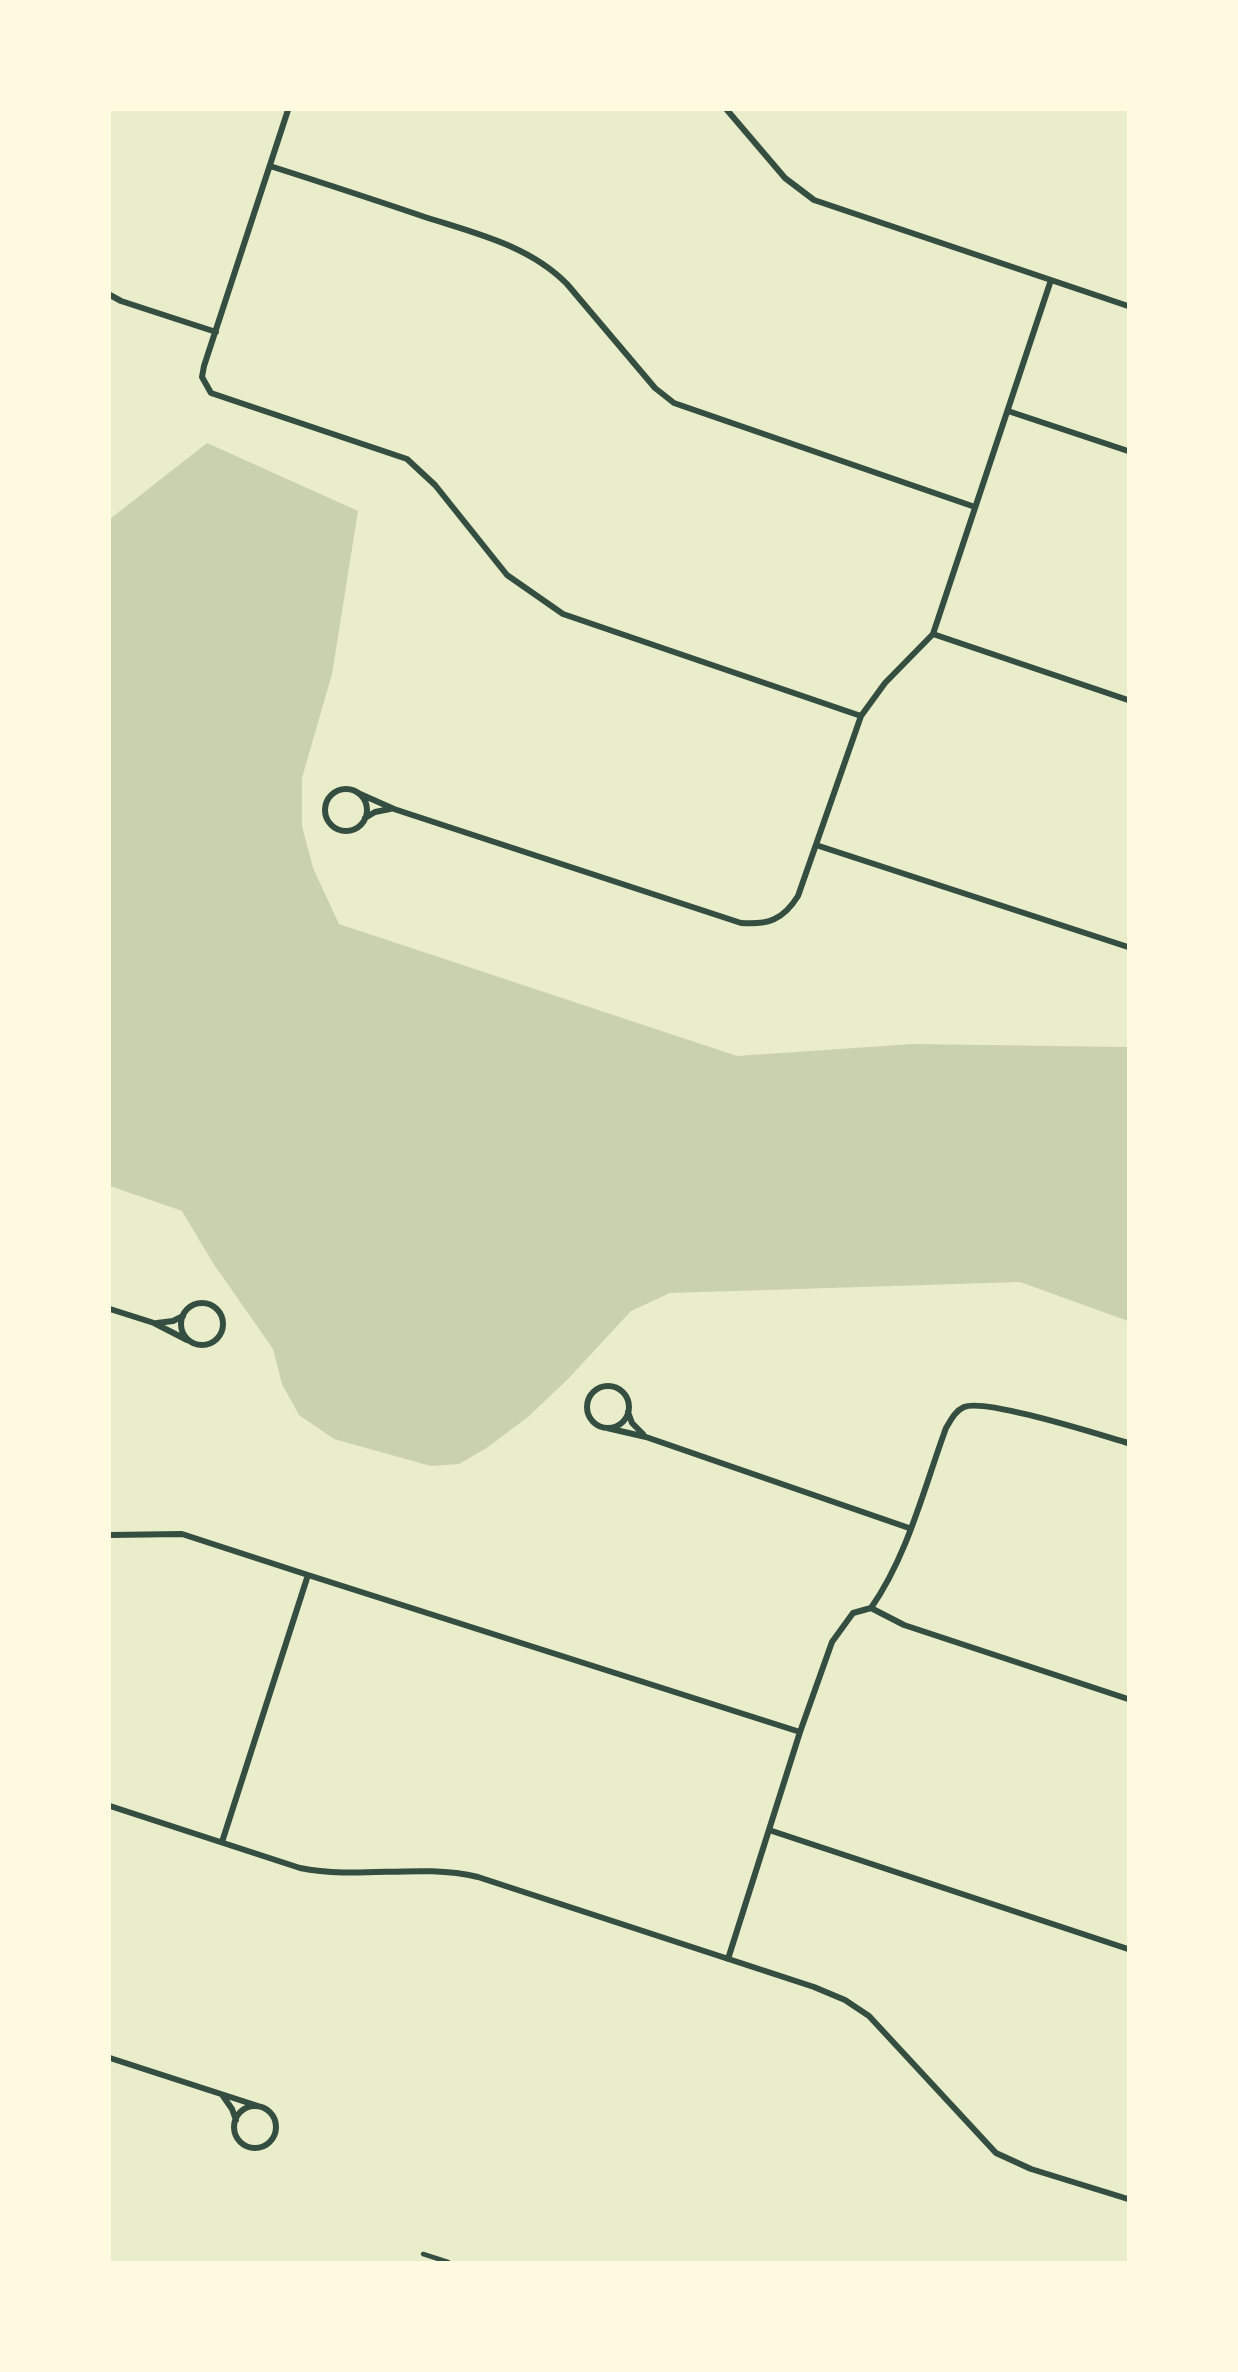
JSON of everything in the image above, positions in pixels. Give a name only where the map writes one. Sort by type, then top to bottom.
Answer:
[{"type":"street","points":[[288,110],[202,377],[211,393],[407,459],[435,485],[507,575],[563,614],[861,716]]},
{"type":"street","points":[[727,110],[785,178],[804,195],[1128,306]]},
{"type":"street","points":[[270,166],[477,234],[534,256],[567,284],[655,388],[674,403],[975,507]]},
{"type":"street","points":[[394,809],[383,810],[365,818],[356,828],[343,830],[331,824],[325,812],[328,799],[338,790],[352,790],[394,809],[741,923],[768,923],[789,910],[798,897],[861,716],[885,683],[933,634],[1051,280]]},
{"type":"street","points":[[110,295],[121,301],[216,332]]},
{"type":"street","points":[[1008,411],[1128,451]]},
{"type":"street","points":[[933,634],[1128,700]]},
{"type":"street","points":[[358,793],[366,804],[365,818]]},
{"type":"street","points":[[816,845],[1128,947]]},
{"type":"street","points":[[110,1309],[154,1323],[202,1345],[215,1340],[222,1329],[221,1316],[212,1306],[198,1304],[183,1316],[165,1323],[154,1323]]},
{"type":"street","points":[[183,1316],[182,1329],[189,1341]]},
{"type":"street","points":[[646,1437],[637,1430],[628,1412],[627,1399],[618,1389],[605,1387],[593,1393],[589,1398],[588,1412],[595,1424],[646,1437],[909,1528]]},
{"type":"street","points":[[728,1959],[800,1732],[832,1642],[853,1614],[872,1608],[884,1589],[946,1428],[954,1414],[963,1408],[988,1406],[1128,1443]]},
{"type":"street","points":[[607,1428],[620,1424],[628,1412]]},
{"type":"street","points":[[110,1535],[182,1534],[800,1732]]},
{"type":"street","points":[[222,1842],[308,1575]]},
{"type":"street","points":[[872,1608],[904,1625],[1128,1699]]},
{"type":"street","points":[[110,1806],[300,1868],[325,1873],[432,1870],[478,1877],[814,1987],[856,2006],[900,2047],[996,2153],[1031,2169],[1128,2199]]},
{"type":"street","points":[[770,1830],[1127,1947]]},
{"type":"street","points":[[110,2058],[258,2106],[270,2112],[276,2124],[273,2137],[263,2146],[256,2148],[243,2144],[235,2133],[236,2120],[228,2102],[220,2094]]},
{"type":"street","points":[[236,2120],[244,2109],[258,2106]]},
{"type":"lane","points":[[423,2254],[448,2262]]},
{"type":"green space","points":[[207,443],[358,511],[332,674],[302,778],[302,826],[313,868],[339,924],[737,1056],[913,1044],[1128,1047],[1128,1321],[1020,1282],[670,1293],[631,1311],[568,1379],[528,1417],[485,1449],[459,1464],[431,1466],[334,1439],[299,1415],[282,1384],[273,1349],[213,1263],[182,1211],[110,1186],[110,519]]}]
